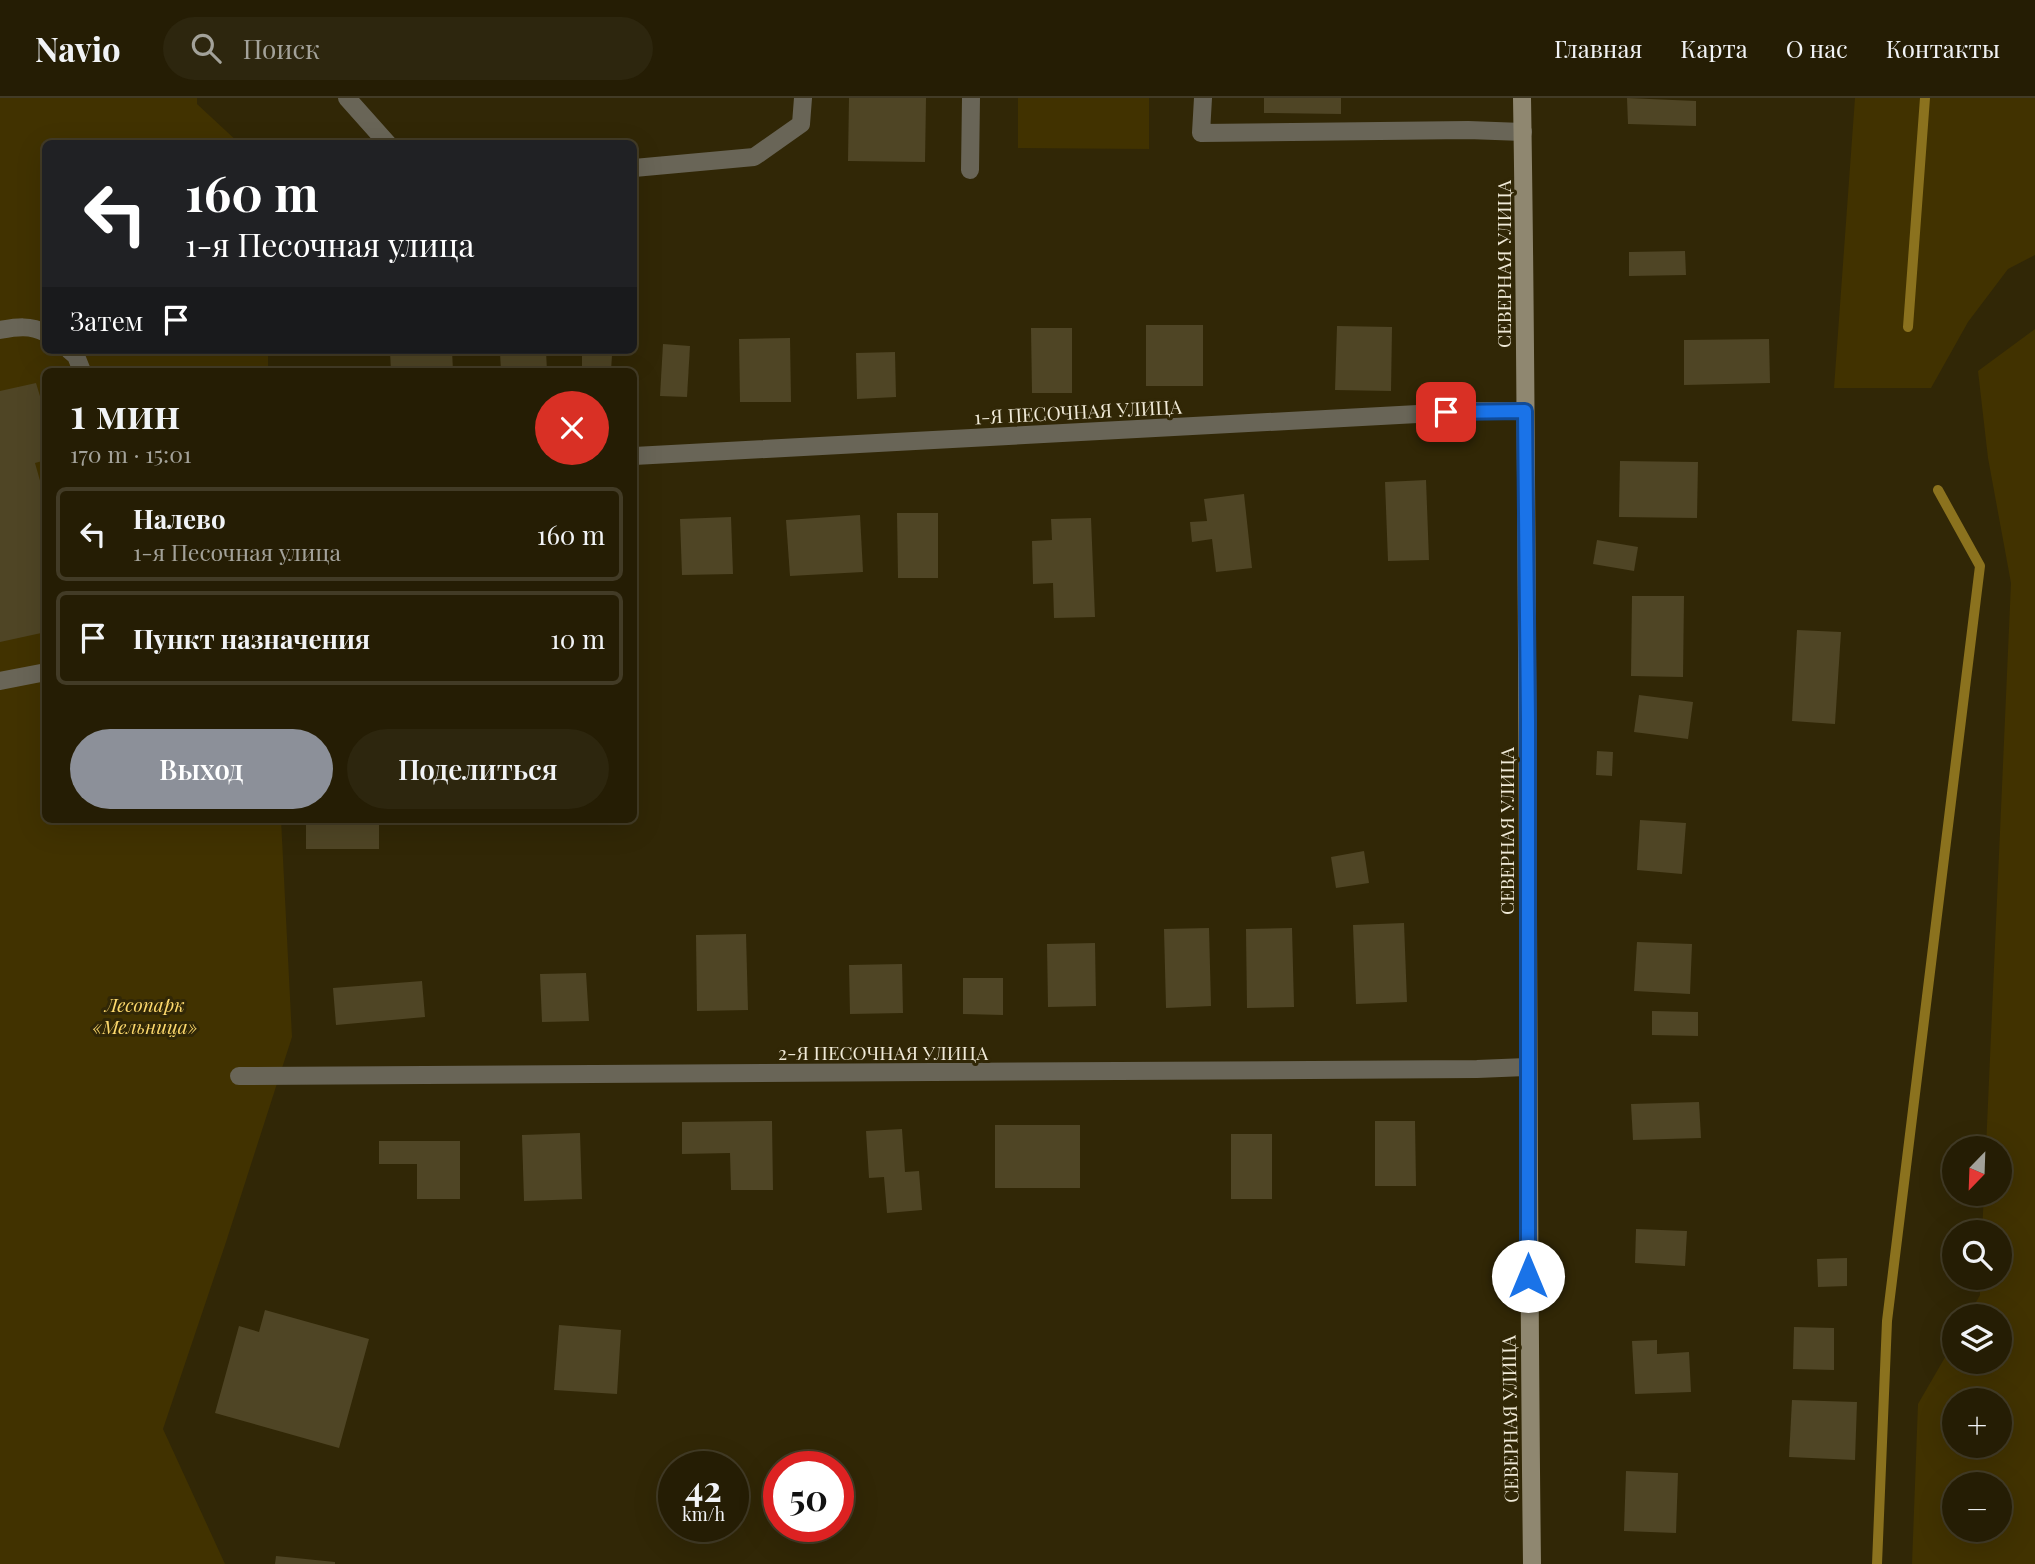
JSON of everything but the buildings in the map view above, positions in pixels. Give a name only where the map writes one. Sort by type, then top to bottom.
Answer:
[{"type":"main road","name":"СЕВЕРНАЯ УЛИЦА","points":[[1522,98],[1532,1564]]},
{"type":"street","points":[[347,98],[384,140]]},
{"type":"street","points":[[637,168],[754,158],[801,124],[803,98]]},
{"type":"street","points":[[970,170],[971,98]]},
{"type":"street","points":[[1203,98],[1201,133],[1523,132]]},
{"type":"street","points":[[0,330],[22,326],[42,332]]},
{"type":"street","name":"1-Я ПЕСОЧНАЯ УЛИЦА","points":[[637,456],[1473,411],[1525,411]]},
{"type":"street","points":[[0,681],[42,673]]},
{"type":"street","name":"2-Я ПЕСОЧНАЯ УЛИЦА","points":[[239,1076],[1527,1067]]},
{"type":"green space","name":"Лесопарк «Мельница»","points":[[0,98],[197,98],[197,104],[236,140],[42,140],[42,354],[268,354],[268,368],[42,368],[42,823],[281,823],[292,1037],[163,1429],[225,1564],[0,1564]]},
{"type":"green space","points":[[1018,98],[1149,98],[1149,149],[1018,148]]},
{"type":"green space","points":[[1855,98],[2035,98],[2035,255],[2008,269],[1968,322],[1931,388],[1834,388]]},
{"type":"green space","points":[[2035,329],[2035,1564],[1912,1564],[1918,1404],[1942,1362],[1942,1374],[2012,1374],[2012,1304],[1975,1304],[1980,1290],[2012,1290],[2012,1220],[1983,1220],[1983,1206],[2012,1206],[2012,1136],[1987,1136],[2011,583],[1988,458],[1978,371]]},
{"type":"waterway","points":[[1908,327],[1925,98]]},
{"type":"waterway","points":[[1877,1564],[1887,1321],[1980,566],[1938,490]]},
{"type":"route","points":[[1446,412],[1525,411],[1528,1276]]}]
